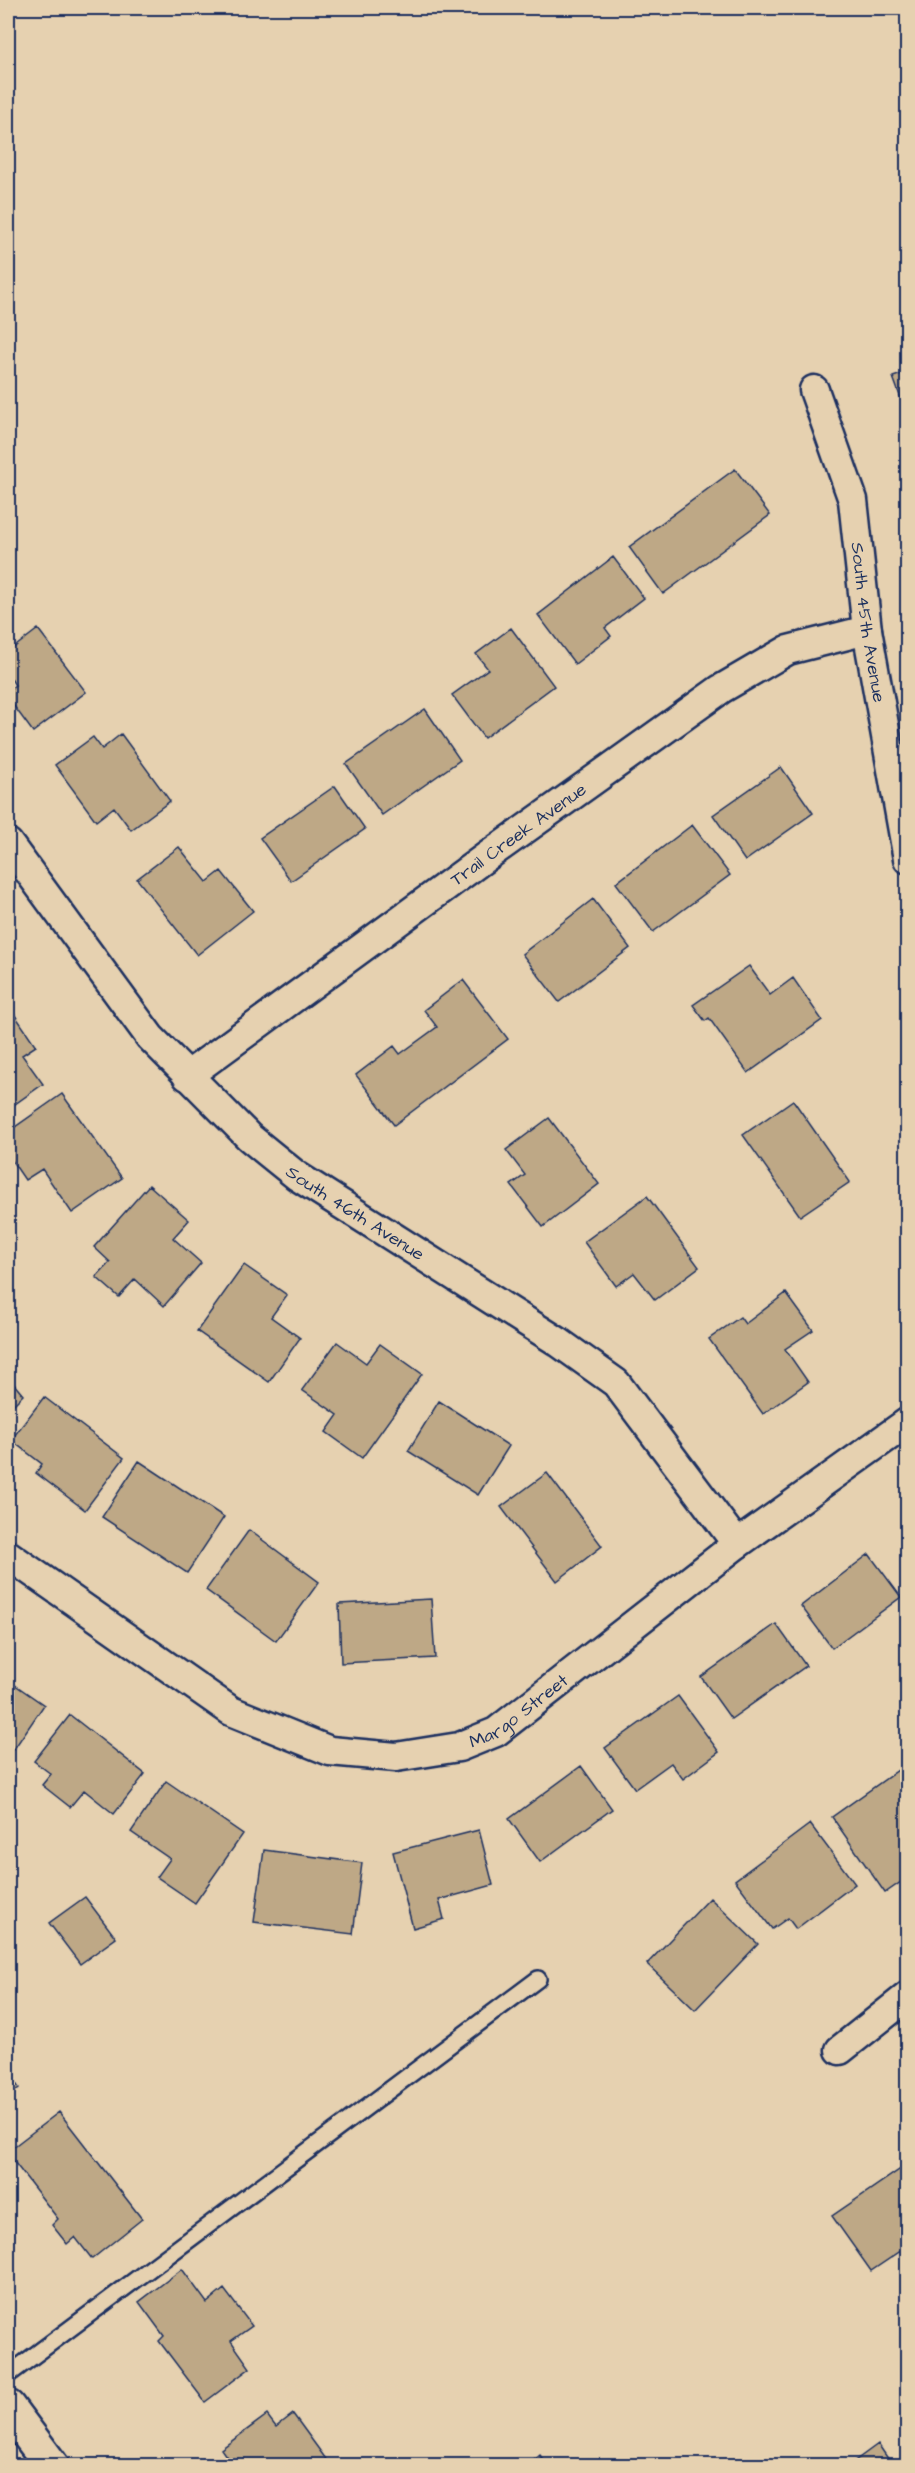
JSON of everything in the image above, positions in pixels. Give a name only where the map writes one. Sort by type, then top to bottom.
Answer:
[{"type":"street","name":"South 45th Avenue","points":[[814,390],[853,500],[867,630],[908,859]]},
{"type":"street","name":"Trail Creek Avenue","points":[[187,1076],[476,864],[721,689],[788,650],[867,630]]},
{"type":"street","name":"South 46th Avenue","points":[[8,843],[150,1037],[249,1137],[297,1176],[557,1341],[616,1383],[736,1544]]},
{"type":"street","name":"Margo Street","points":[[8,1555],[231,1711],[330,1751],[396,1757],[459,1747],[495,1732],[736,1544],[908,1422]]},
{"type":"street","points":[[840,2050],[908,1996]]},
{"type":"street","points":[[8,2407],[52,2466]]},
{"type":"lane","points":[[8,2375],[538,1979]]},
{"type":"building","points":[[908,372],[908,418],[893,377]]},
{"type":"building","points":[[735,469],[770,515],[663,594],[629,547]]},
{"type":"building","points":[[613,557],[644,598],[605,628],[611,636],[575,664],[538,615]]},
{"type":"building","points":[[511,628],[554,686],[484,738],[452,695],[488,669],[476,654]]},
{"type":"building","points":[[38,629],[86,692],[33,732],[8,698],[8,691],[15,685],[8,674],[8,652]]},
{"type":"building","points":[[425,709],[460,760],[382,815],[346,764]]},
{"type":"building","points":[[121,734],[170,801],[131,830],[114,807],[96,821],[55,765],[93,737],[102,749]]},
{"type":"building","points":[[781,767],[813,813],[745,861],[713,815]]},
{"type":"building","points":[[335,786],[365,829],[291,881],[260,838]]},
{"type":"building","points":[[692,825],[730,875],[653,932],[616,883]]},
{"type":"building","points":[[179,847],[207,882],[221,871],[253,911],[197,955],[137,879]]},
{"type":"building","points":[[593,899],[630,948],[559,1002],[522,954]]},
{"type":"building","points":[[749,966],[770,995],[793,978],[822,1020],[748,1073],[709,1018],[705,1021],[693,1005]]},
{"type":"building","points":[[463,980],[508,1039],[394,1125],[356,1075],[394,1046],[400,1054],[437,1027],[424,1010]]},
{"type":"building","points":[[8,1005],[36,1046],[22,1055],[43,1084],[8,1109]]},
{"type":"building","points":[[62,1094],[122,1178],[72,1213],[42,1169],[25,1180],[8,1155],[8,1132]]},
{"type":"building","points":[[793,1100],[850,1182],[800,1216],[743,1135]]},
{"type":"building","points":[[549,1118],[599,1184],[543,1227],[511,1185],[525,1175],[506,1150]]},
{"type":"building","points":[[149,1185],[189,1220],[173,1238],[201,1263],[164,1306],[135,1279],[119,1297],[96,1277],[110,1262],[94,1247]]},
{"type":"building","points":[[647,1196],[699,1267],[655,1300],[634,1273],[616,1286],[584,1242]]},
{"type":"building","points":[[244,1265],[287,1295],[271,1317],[300,1338],[269,1382],[197,1331]]},
{"type":"building","points":[[786,1293],[813,1330],[785,1349],[808,1382],[763,1414],[709,1339],[740,1317],[745,1324]]},
{"type":"building","points":[[337,1342],[366,1363],[380,1344],[422,1374],[362,1458],[326,1432],[338,1415],[302,1390]]},
{"type":"building","points":[[8,1377],[23,1395],[8,1410]]},
{"type":"building","points":[[44,1397],[124,1458],[85,1510],[36,1473],[42,1464],[11,1440]]},
{"type":"building","points":[[439,1401],[509,1446],[478,1495],[408,1451]]},
{"type":"building","points":[[139,1461],[224,1517],[187,1573],[102,1517]]},
{"type":"building","points":[[547,1473],[602,1546],[557,1581],[501,1507]]},
{"type":"building","points":[[249,1530],[319,1582],[276,1641],[206,1590]]},
{"type":"building","points":[[869,1554],[901,1597],[832,1648],[801,1606]]},
{"type":"building","points":[[431,1599],[435,1658],[341,1663],[339,1604]]},
{"type":"building","points":[[776,1624],[806,1666],[731,1719],[701,1677]]},
{"type":"building","points":[[8,1680],[44,1705],[14,1749],[8,1744]]},
{"type":"building","points":[[678,1696],[719,1752],[683,1779],[671,1763],[635,1789],[605,1748]]},
{"type":"building","points":[[70,1715],[145,1774],[114,1814],[84,1790],[70,1807],[42,1785],[51,1774],[34,1761]]},
{"type":"building","points":[[908,1763],[908,1877],[885,1893],[832,1817]]},
{"type":"building","points":[[581,1766],[612,1809],[540,1862],[509,1819]]},
{"type":"building","points":[[166,1781],[243,1834],[195,1903],[157,1877],[170,1859],[131,1832]]},
{"type":"building","points":[[810,1824],[855,1884],[796,1929],[788,1918],[772,1929],[735,1880]]},
{"type":"building","points":[[479,1830],[493,1885],[439,1900],[444,1919],[413,1928],[393,1852]]},
{"type":"building","points":[[264,1850],[362,1863],[353,1934],[254,1922]]},
{"type":"building","points":[[85,1897],[116,1938],[80,1964],[49,1923]]},
{"type":"building","points":[[710,1898],[758,1944],[695,2010],[647,1964]]},
{"type":"building","points":[[8,2072],[19,2088],[8,2096]]},
{"type":"building","points":[[59,2112],[142,2219],[92,2259],[75,2237],[67,2244],[52,2225],[58,2219],[8,2154],[8,2151]]},
{"type":"building","points":[[908,2164],[908,2246],[871,2271],[832,2216]]},
{"type":"building","points":[[182,2269],[207,2303],[224,2289],[252,2326],[231,2341],[250,2368],[205,2402],[159,2341],[164,2336],[139,2302]]},
{"type":"building","points":[[293,2414],[331,2466],[233,2466],[221,2449],[267,2415],[276,2427]]},
{"type":"building","points":[[878,2444],[893,2466],[848,2466]]},
{"type":"building","points":[[540,2455],[548,2466],[527,2466]]},
{"type":"building","points":[[625,2458],[630,2466],[615,2466]]}]
